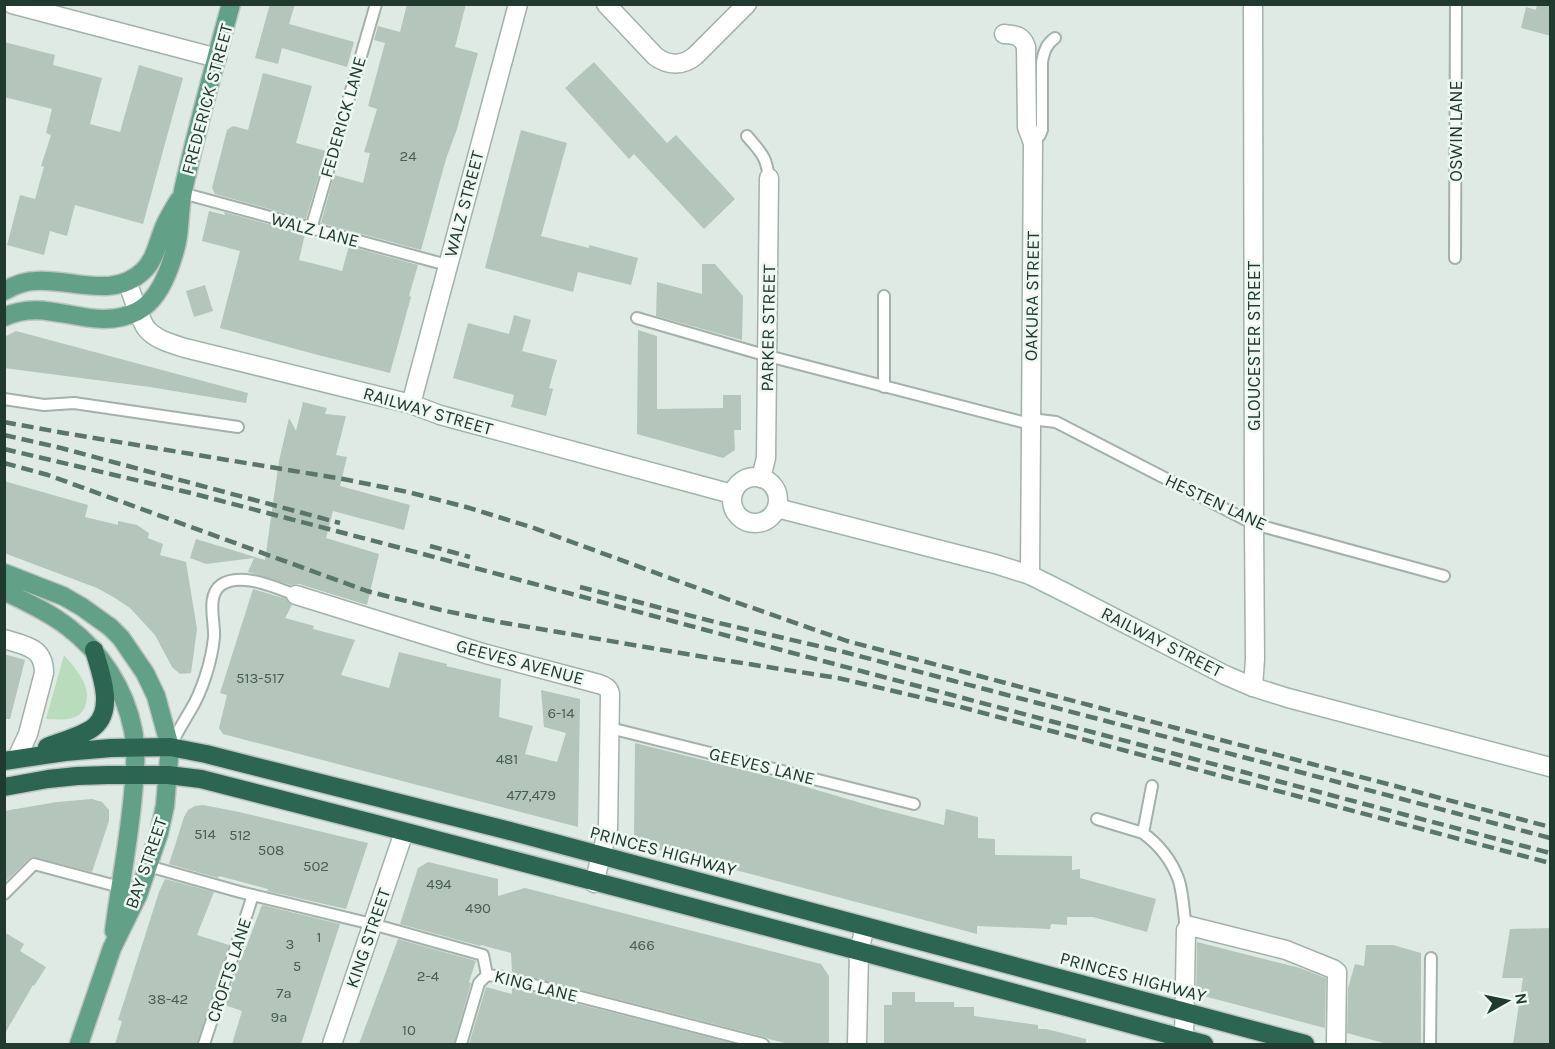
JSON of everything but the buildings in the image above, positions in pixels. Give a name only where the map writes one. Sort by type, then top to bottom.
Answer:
[{"type":"highway","points":[[11,759],[96,726],[101,718],[105,701],[103,681],[94,650]]},
{"type":"highway","name":"PRINCES HIGHWAY","points":[[11,759],[101,748],[170,747],[506,830],[1305,1044]]},
{"type":"highway","points":[[4,787],[77,776],[168,775],[210,782],[1204,1044]]},
{"type":"main road","name":"FREDERICK STREET","points":[[139,310],[151,302],[171,264],[178,239],[182,193],[231,4]]},
{"type":"main road","name":"FREDERICK STREET","points":[[127,282],[143,271],[155,255],[165,225],[182,193]]},
{"type":"main road","points":[[4,291],[34,281],[91,287],[127,282]]},
{"type":"main road","points":[[4,317],[22,310],[35,309],[109,320],[139,310]]},
{"type":"main road","name":"BAY STREET","points":[[4,573],[63,596],[110,627],[121,638],[145,673],[156,696],[170,747],[165,806],[159,833],[138,895],[112,948],[79,1044]]},
{"type":"main road","name":"BAY STREET","points":[[4,591],[67,626],[94,650],[110,672],[130,717],[135,747],[135,775],[112,948]]},
{"type":"street","points":[[12,4],[217,58]]},
{"type":"street","name":"WALZ STREET","points":[[411,404],[518,4]]},
{"type":"street","points":[[606,4],[655,56],[664,62],[678,63],[690,60],[747,4]]},
{"type":"street","name":"GLOUCESTER STREET","points":[[1253,4],[1256,660],[1253,687]]},
{"type":"street","name":"OAKURA STREET","points":[[1004,34],[1019,36],[1026,47],[1027,126],[1033,143],[1030,575]]},
{"type":"street","name":"PARKER STREET","points":[[761,478],[766,458],[769,178]]},
{"type":"street","name":"RAILWAY STREET","points":[[127,282],[146,328],[155,336],[169,342],[411,404],[440,415],[732,494]]},
{"type":"street","points":[[754,476],[761,478],[774,486],[777,493],[777,508],[767,520],[752,524],[744,521],[733,510],[732,494],[735,487],[747,478],[754,476]]},
{"type":"street","name":"RAILWAY STREET","points":[[777,508],[1030,575],[1225,675],[1253,687],[1551,767]]},
{"type":"street","name":"GEEVES AVENUE","points":[[296,595],[456,645],[604,686],[610,690],[608,829],[594,883]]},
{"type":"street","points":[[4,639],[37,651],[44,664],[44,673],[28,734],[11,759]]},
{"type":"street","name":"KING STREET","points":[[332,1044],[404,832]]},
{"type":"street","points":[[1184,1039],[1186,930],[1190,926],[1286,950],[1337,972],[1336,1044]]},
{"type":"street","points":[[857,1044],[858,951],[865,927]]},
{"type":"lane","name":"FEDERICK LANE","points":[[311,229],[376,4]]},
{"type":"lane","name":"OSWIN LANE","points":[[1455,258],[1456,4]]},
{"type":"lane","points":[[1033,143],[1042,130],[1044,52],[1050,41],[1055,38]]},
{"type":"lane","points":[[747,136],[763,154],[767,162],[769,178]]},
{"type":"lane","name":"WALZ LANE","points":[[182,193],[447,266]]},
{"type":"lane","points":[[884,296],[884,387]]},
{"type":"lane","name":"HESTEN LANE","points":[[637,318],[884,387],[1030,421],[1056,422],[1254,524],[1444,576]]},
{"type":"lane","points":[[4,399],[44,405],[74,403],[238,427]]},
{"type":"lane","name":"GEEVES AVENUE","points":[[170,747],[198,694],[209,662],[214,638],[213,600],[215,592],[223,583],[245,579],[296,595]]},
{"type":"lane","name":"GEEVES LANE","points":[[610,728],[914,804]]},
{"type":"lane","points":[[1143,833],[1152,786]]},
{"type":"lane","points":[[1097,819],[1143,833],[1165,855],[1179,878],[1186,930]]},
{"type":"lane","points":[[4,894],[34,864],[120,887]]},
{"type":"lane","name":"KING LANE","points":[[148,866],[483,955],[487,975],[503,977],[763,1044]]},
{"type":"lane","name":"CROFTS LANE","points":[[204,1044],[253,895]]},
{"type":"lane","points":[[1430,1044],[1431,958]]},
{"type":"lane","points":[[461,1044],[479,983],[487,975]]},
{"type":"green space","points":[[64,655],[82,679],[87,692],[87,700],[85,707],[77,716],[61,720],[46,719]]},
{"type":"railway","points":[[4,422],[343,479],[466,507],[531,527],[847,641],[1550,827]]},
{"type":"railway","points":[[4,435],[61,448],[340,523]]},
{"type":"railway","points":[[4,449],[195,494],[1550,853]]},
{"type":"railway","points":[[4,463],[48,475],[367,591],[499,622],[838,678],[953,705],[1550,863]]},
{"type":"railway","points":[[430,546],[470,557]]},
{"type":"railway","points":[[580,587],[844,652],[1550,838]]}]
